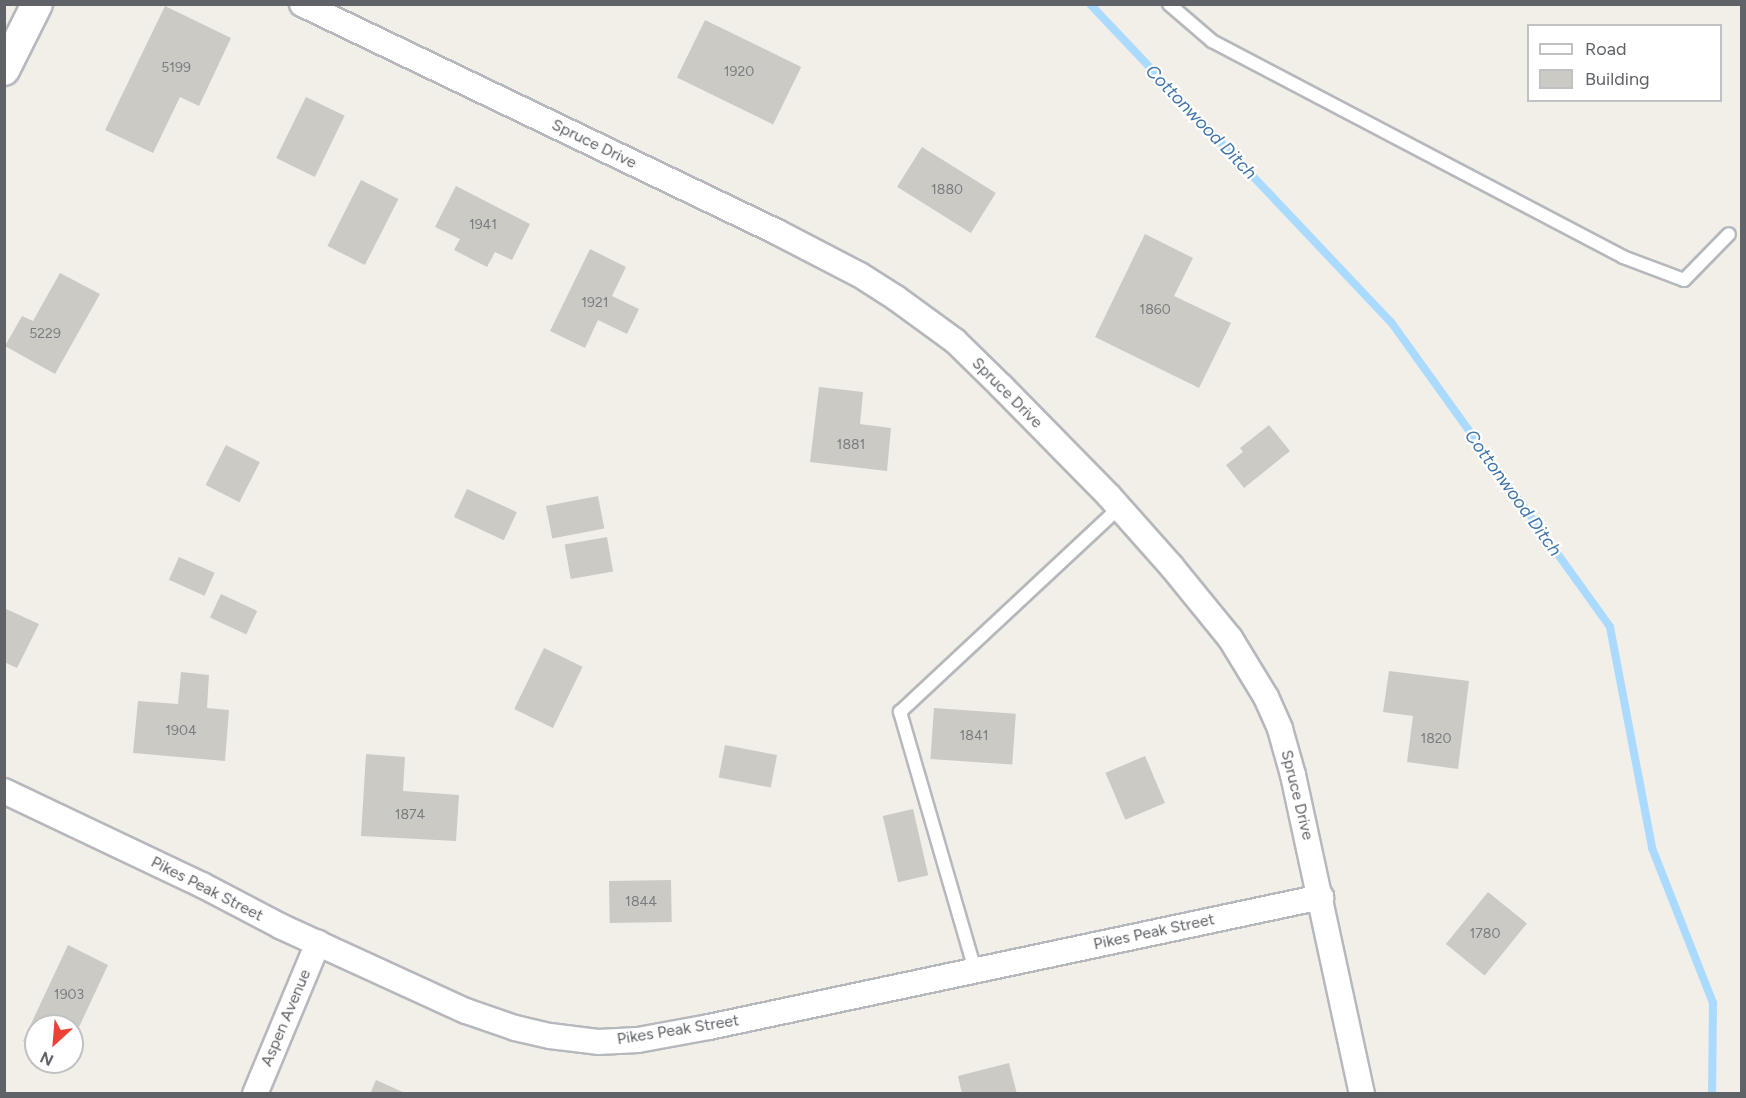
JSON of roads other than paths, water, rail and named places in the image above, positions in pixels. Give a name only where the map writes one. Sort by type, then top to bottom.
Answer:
[{"type":"street","points":[[4,70],[37,4]]},
{"type":"street","name":"Spruce Drive","points":[[302,4],[777,232],[860,275],[896,297],[955,342],[1119,508],[1230,638],[1266,697],[1280,729],[1321,897],[1362,1094]]},
{"type":"street","name":"Pikes Peak Street","points":[[4,791],[318,943],[466,1011],[515,1028],[550,1036],[597,1042],[638,1040],[709,1027],[1321,897]]},
{"type":"street","name":"Aspen Avenue","points":[[255,1094],[318,943]]},
{"type":"lane","points":[[1169,4],[1212,41],[1623,257],[1684,280],[1729,234]]},
{"type":"lane","points":[[975,970],[900,712],[1119,508]]},
{"type":"waterway","name":"Cottonwood Ditch","points":[[1090,4],[1391,322],[1610,627],[1652,848],[1713,1003],[1712,1094]]}]
